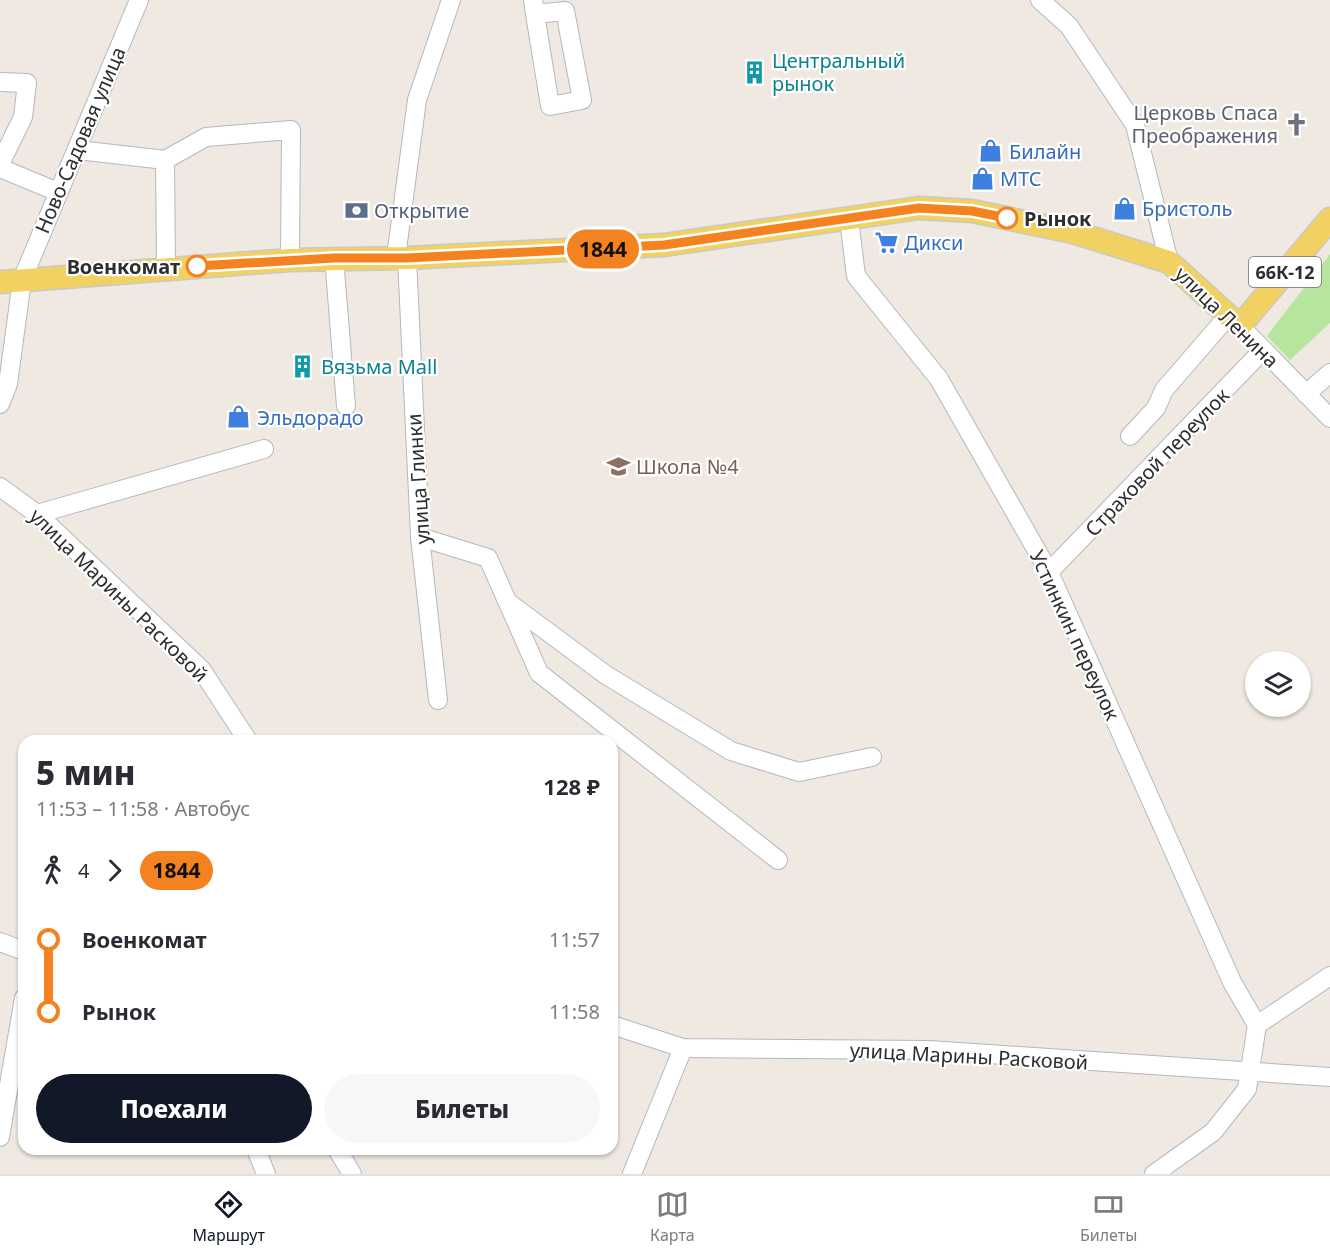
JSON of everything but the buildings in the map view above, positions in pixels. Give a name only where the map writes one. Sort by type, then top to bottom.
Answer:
[{"type":"main road","name":"улица Ленина","points":[[11,281],[290,260],[664,245],[919,208],[972,211],[1074,232],[1170,261],[1234,321]]},
{"type":"main road","name":"66К-12","points":[[1234,321],[1330,219]]},
{"type":"street","name":"Ново-Садовая улица","points":[[0,404],[8,384],[11,281],[78,150],[139,0]]},
{"type":"street","name":"улица Глинки","points":[[438,700],[420,537],[401,257],[417,100],[451,0]]},
{"type":"street","points":[[1040,0],[1069,26],[1135,125],[1170,261]]},
{"type":"street","points":[[534,7],[565,11],[582,100],[550,106],[534,7]]},
{"type":"street","points":[[0,82],[27,83],[23,117],[0,166],[58,192]]},
{"type":"street","points":[[78,150],[165,160],[206,137],[291,130],[290,260]]},
{"type":"street","points":[[165,160],[166,268]]},
{"type":"street","name":"Устинкин переулок","points":[[849,219],[856,276],[939,378],[1049,572],[1232,982],[1257,1025]]},
{"type":"street","points":[[334,258],[346,406]]},
{"type":"street","points":[[1130,436],[1156,408],[1164,390],[1234,321]]},
{"type":"street","name":"улица Ленина","points":[[1234,321],[1330,418]]},
{"type":"street","name":"Страховой переулок","points":[[1049,572],[1263,350]]},
{"type":"street","points":[[1306,394],[1330,373]]},
{"type":"street","points":[[37,514],[264,449]]},
{"type":"street","name":"улица Марины Расковой","points":[[0,487],[37,514],[201,669],[244,735]]},
{"type":"street","points":[[420,537],[488,558],[539,673],[778,860]]},
{"type":"street","points":[[507,602],[606,675],[731,751],[799,772],[872,757]]},
{"type":"street","points":[[0,942],[18,949]]},
{"type":"street","points":[[1154,1174],[1213,1132],[1247,1089],[1257,1025],[1330,976]]},
{"type":"street","name":"улица Марины Расковой","points":[[618,1027],[683,1048],[929,1050],[1330,1077]]},
{"type":"street","points":[[0,1137],[18,1033]]},
{"type":"street","points":[[632,1174],[683,1048]]},
{"type":"street","points":[[258,1155],[266,1174]]},
{"type":"street","points":[[341,1155],[352,1174]]},
{"type":"green space","points":[[1330,254],[1330,323],[1290,360],[1267,336]]},
{"type":"bus line","name":"1844","points":[[197,266],[334,258],[407,258],[664,245],[919,208],[972,211],[1007,218]]},
{"type":"place","name":"Центральный рынок","points":[[754,72]]},
{"type":"place","name":"Церковь Спаса Преображения","points":[[1296,124]]},
{"type":"place","name":"Билайн","points":[[991,151]]},
{"type":"place","name":"МТС","points":[[982,178]]},
{"type":"place","name":"Бристоль","points":[[1124,208]]},
{"type":"place","name":"Открытие","points":[[356,210]]},
{"type":"place","name":"Рынок","points":[[1007,218]]},
{"type":"place","name":"Дикси","points":[[886,242]]},
{"type":"place","name":"Военкомат","points":[[197,266]]},
{"type":"place","name":"Вязьма Mall","points":[[303,366]]},
{"type":"place","name":"Эльдорадо","points":[[239,417]]},
{"type":"place","name":"Школа №4","points":[[618,466]]}]
